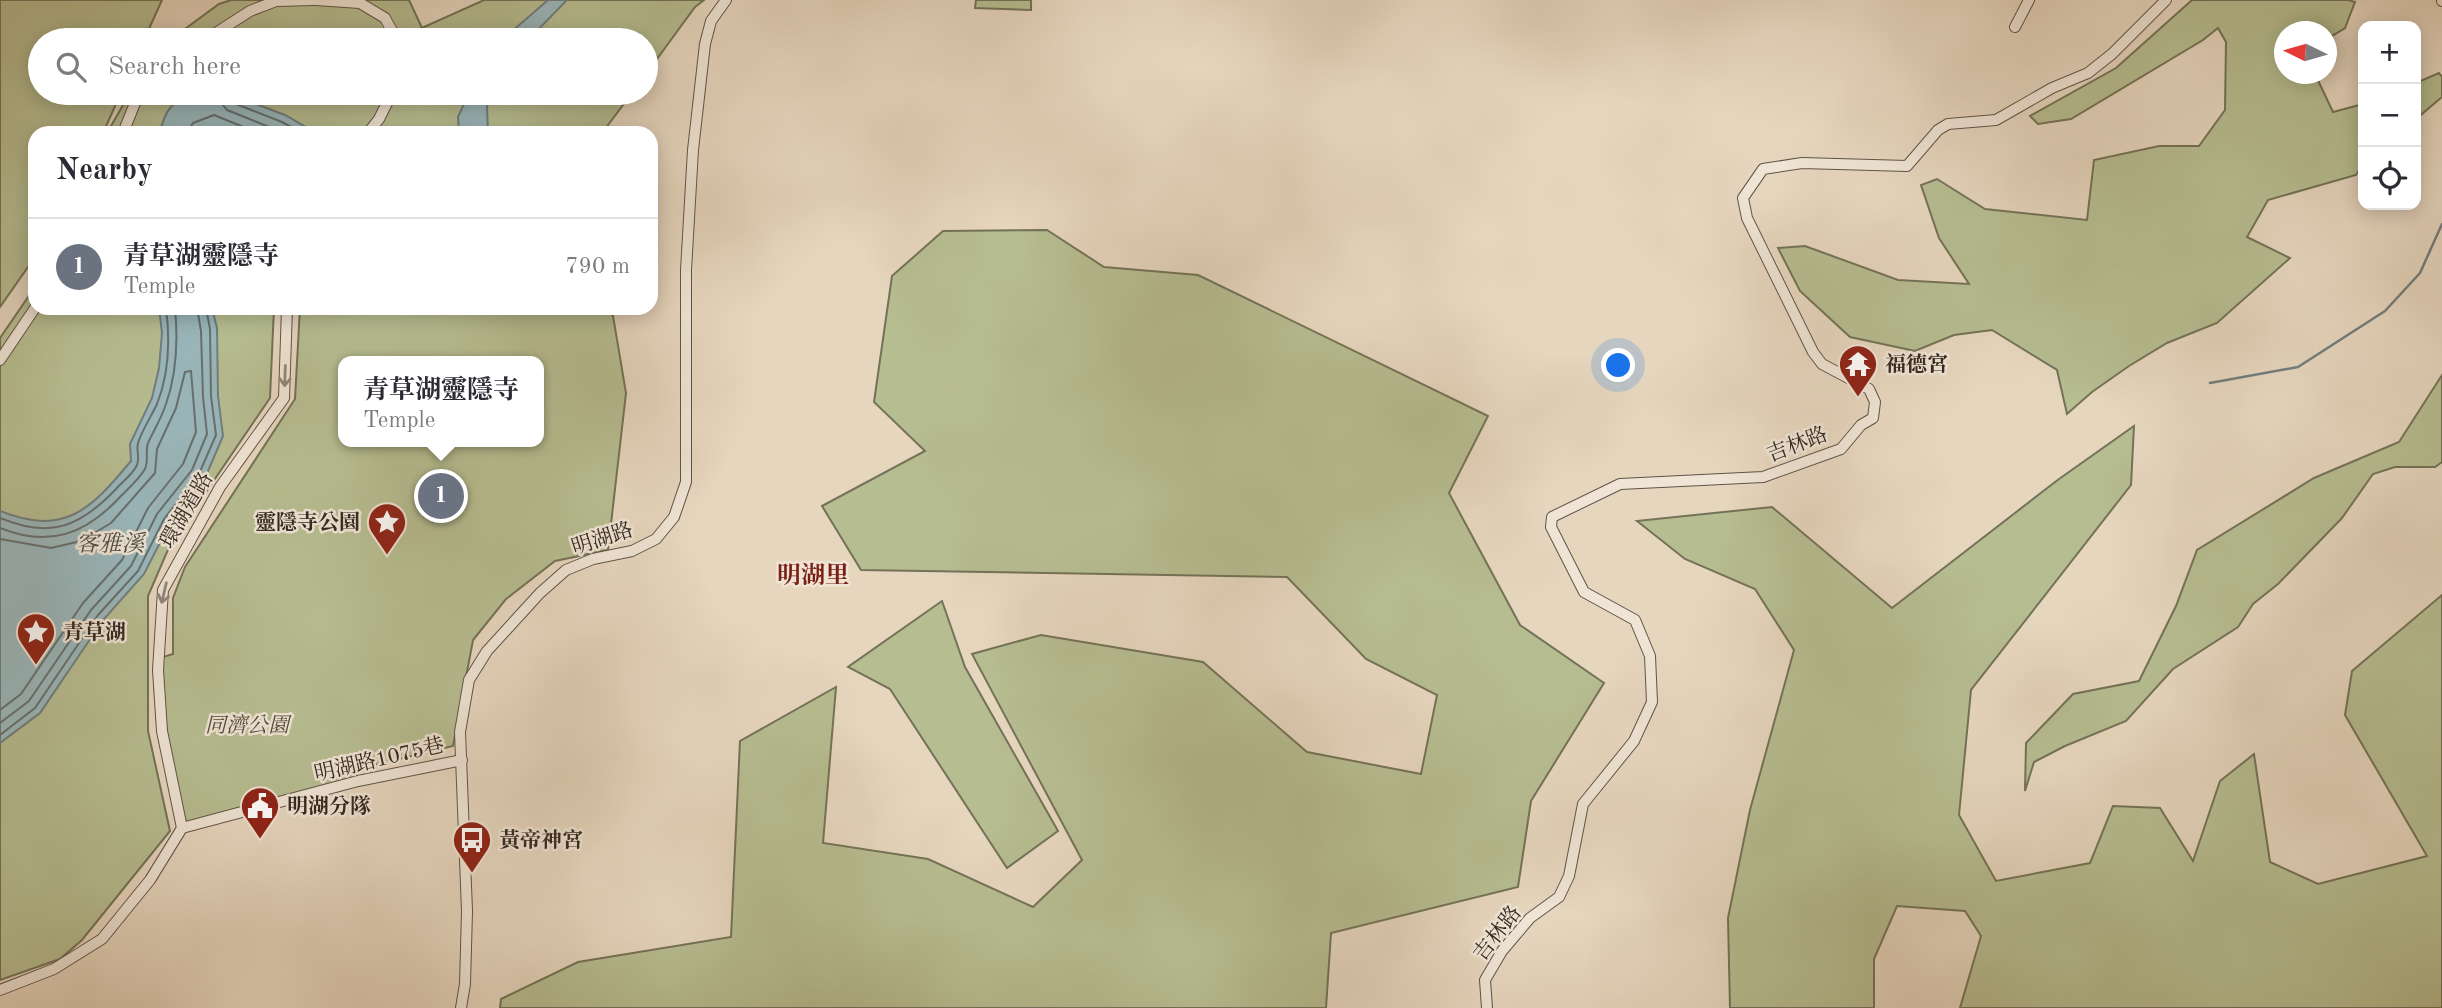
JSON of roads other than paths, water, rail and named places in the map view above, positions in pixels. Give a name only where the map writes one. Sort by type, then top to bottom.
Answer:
[{"type":"street","points":[[224,28],[250,11],[276,1],[314,0],[360,3],[385,18],[390,28]]},
{"type":"street","name":"明湖路","points":[[461,1008],[465,985],[467,911],[460,732],[469,680],[487,651],[540,593],[566,570],[593,559],[632,551],[656,538],[674,517],[686,482],[686,270],[693,150],[705,44],[711,21],[726,0]]},
{"type":"street","points":[[2015,27],[2029,0]]},
{"type":"street","name":"吉林路","points":[[1487,1008],[1485,980],[1502,951],[1530,918],[1559,897],[1569,876],[1583,804],[1634,741],[1651,702],[1650,656],[1635,620],[1584,592],[1554,535],[1552,517],[1620,484],[1763,477],[1842,449],[1861,425],[1873,418],[1875,402],[1869,389],[1822,364],[1813,352],[1747,218],[1743,198],[1763,169],[1802,163],[1907,166],[1937,130],[1948,124],[1996,120],[2052,88],[2088,73],[2112,54],[2166,0]]},
{"type":"street","points":[[126,126],[134,105]]},
{"type":"street","points":[[374,126],[386,105]]},
{"type":"street","points":[[0,360],[30,315]]},
{"type":"street","name":"環湖道路","points":[[182,828],[162,731],[158,670],[163,590],[220,487],[284,398],[287,315]]},
{"type":"street","name":"明湖路1075巷","points":[[182,828],[358,781],[462,760]]},
{"type":"street","points":[[0,990],[54,969],[102,939],[150,880],[182,828]]},
{"type":"water","points":[[548,0],[567,0],[540,28],[516,28]]},
{"type":"water","points":[[173,105],[258,105],[304,126],[162,126]]},
{"type":"water","points":[[464,105],[488,105],[488,126],[459,126],[458,117]]},
{"type":"water","name":"客雅溪","points":[[160,315],[214,315],[217,328],[218,396],[223,436],[205,478],[170,523],[144,574],[103,620],[40,713],[0,743],[0,511],[42,521],[59,519],[75,514],[103,493],[131,461],[130,444],[152,398],[159,368],[162,333]]},
{"type":"waterway","points":[[2210,383],[2298,367],[2385,311],[2420,273],[2442,224]]},
{"type":"place","name":"福德宮","points":[[1858,398]]},
{"type":"place","name":"青草湖靈隱寺","points":[[441,496]]},
{"type":"place","name":"靈隱寺公園","points":[[387,556]]},
{"type":"place","name":"青草湖","points":[[36,666]]},
{"type":"place","name":"明湖分隊","points":[[260,840]]},
{"type":"place","name":"黃帝神宮","points":[[472,874]]},
{"type":"district","name":"明湖里","points":[[813,575]]},
{"type":"park label","name":"同濟公園","points":[[247,725]]}]
